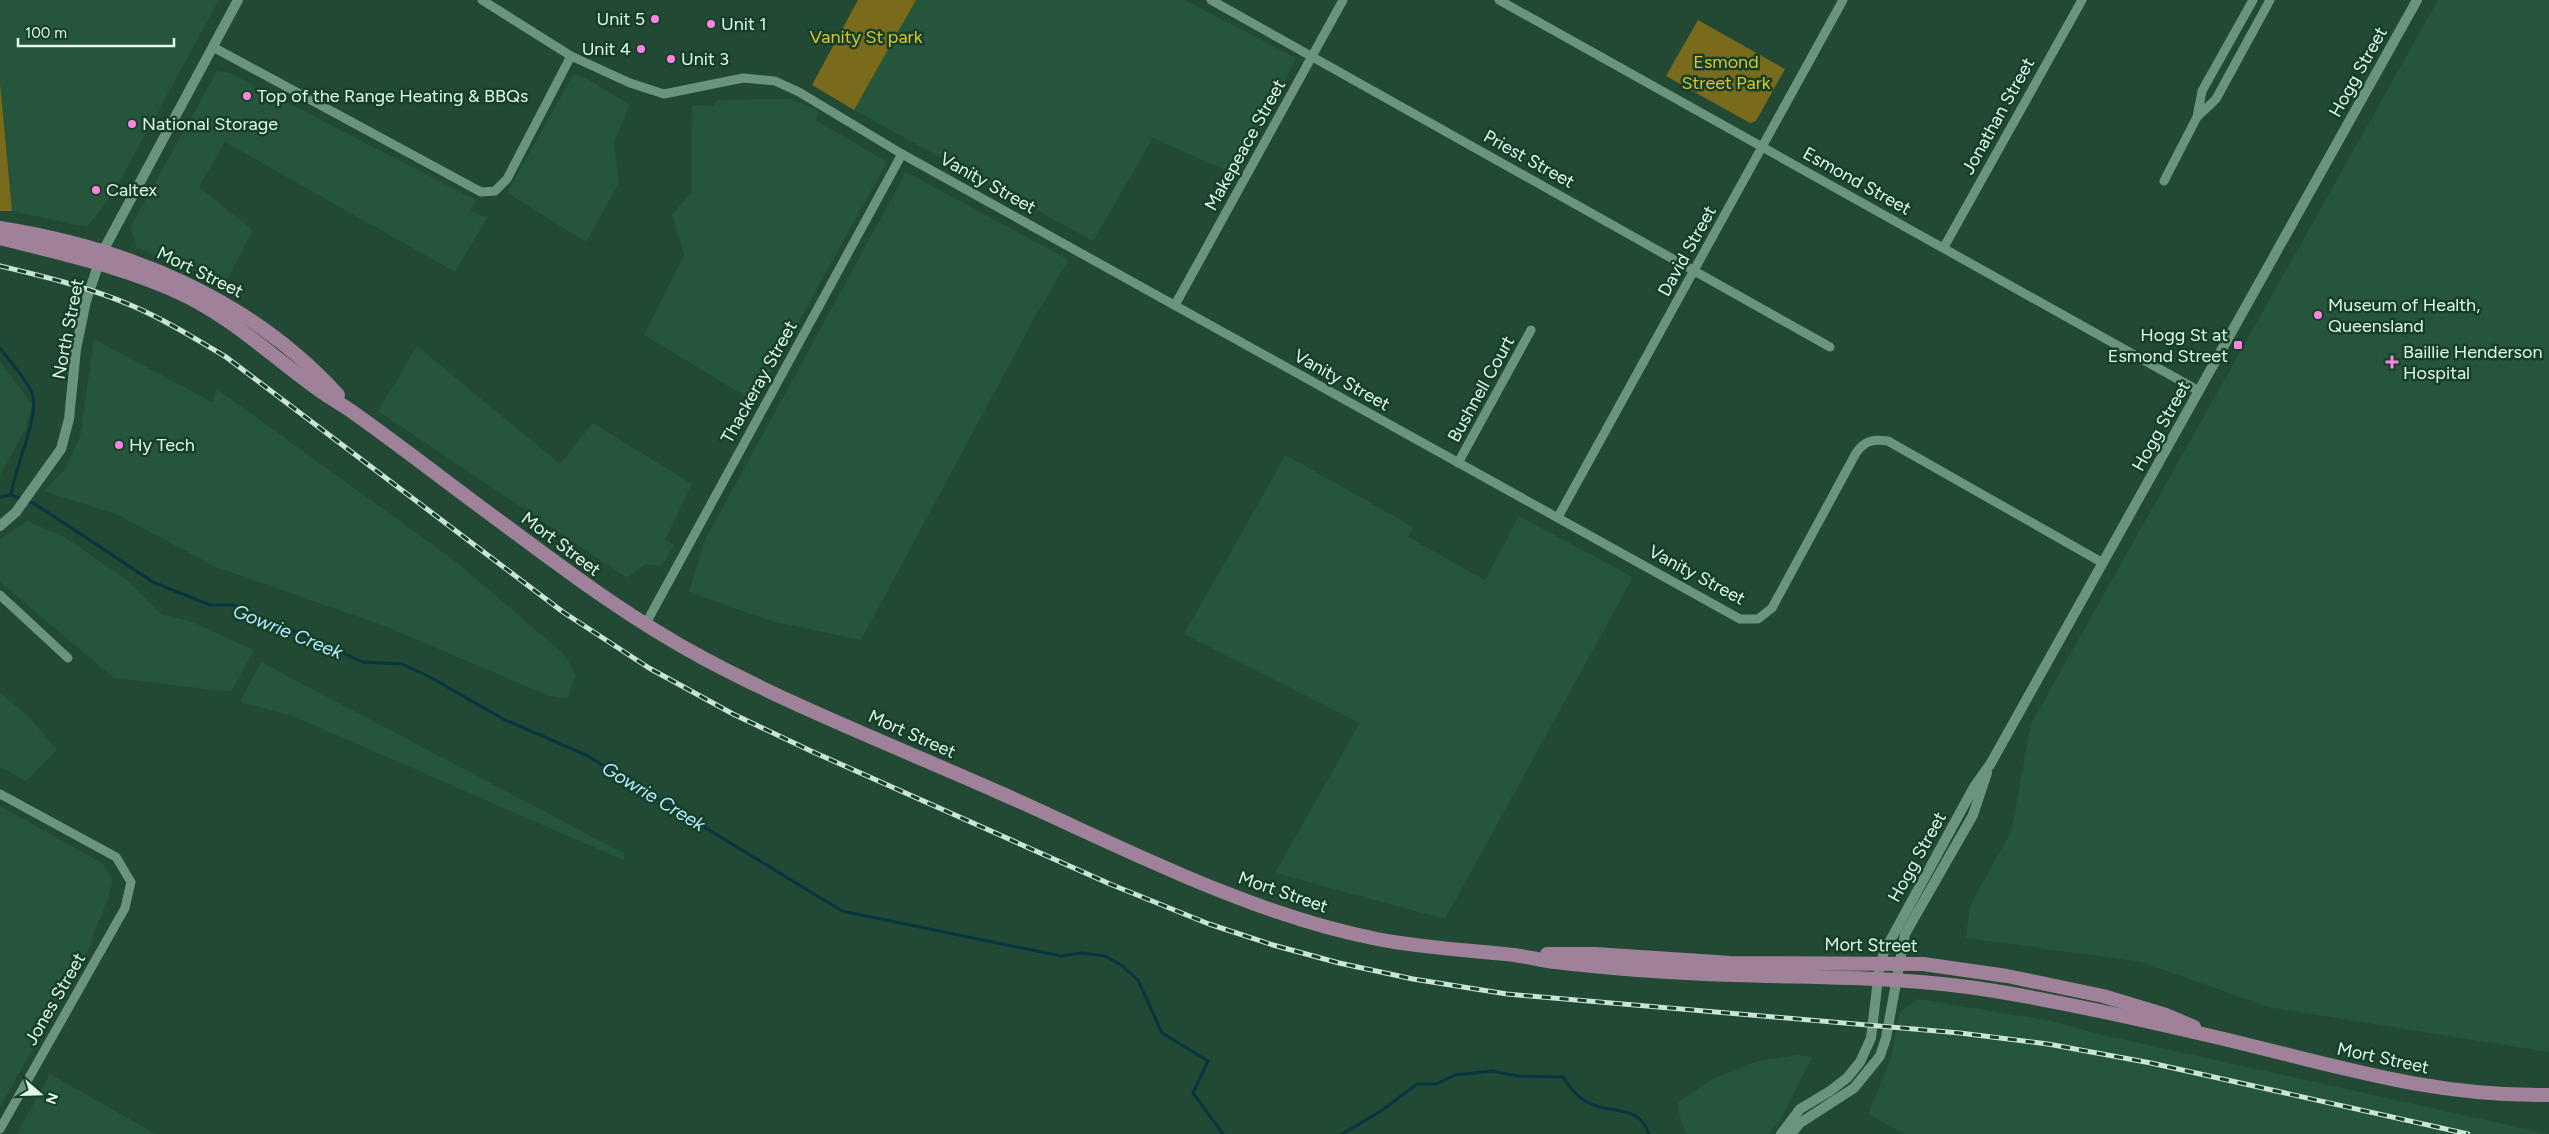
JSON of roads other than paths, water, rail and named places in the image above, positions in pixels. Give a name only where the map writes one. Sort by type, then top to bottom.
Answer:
[{"type":"main road","name":"Mort Street","points":[[0,228],[100,258]]},
{"type":"main road","name":"Mort Street","points":[[0,238],[168,274],[237,310],[300,359],[352,411],[598,595],[645,625],[703,658],[768,690],[1244,900],[1290,917],[1378,939],[1546,961],[1659,972],[1898,971],[1919,980],[1996,991],[2212,1036],[2407,1084],[2501,1096],[2549,1095]]},
{"type":"street","name":"North Street","points":[[0,526],[16,512],[55,459],[65,438],[76,349],[89,290],[100,258],[238,0]]},
{"type":"street","name":"Vanity Street","points":[[482,0],[571,56],[630,83],[664,94],[743,78],[775,81],[800,92],[902,154],[1740,619],[1758,619],[1772,608],[1856,453],[1862,445],[1874,439],[1888,442],[2103,563]]},
{"type":"street","name":"Priest Street","points":[[1211,0],[1830,347]]},
{"type":"street","name":"Makepeace Street","points":[[1175,305],[1343,0]]},
{"type":"street","name":"Esmond Street","points":[[1499,0],[2199,391]]},
{"type":"street","name":"David Street","points":[[1558,517],[1843,0]]},
{"type":"street","name":"Jonathan Street","points":[[1944,247],[2082,0]]},
{"type":"street","points":[[2197,118],[2202,91],[2253,0]]},
{"type":"street","points":[[2164,181],[2197,118],[2216,98],[2270,0]]},
{"type":"street","name":"Hogg Street","points":[[1781,1134],[1800,1109],[1847,1078],[1860,1062],[1871,1038],[1879,971],[1902,916],[1974,787],[1991,763],[2417,0]]},
{"type":"street","points":[[213,47],[481,192],[495,191],[506,179],[571,56]]},
{"type":"street","name":"Thackeray Street","points":[[645,625],[902,154]]},
{"type":"street","name":"Bushnell Court","points":[[1458,463],[1531,330]]},
{"type":"street","points":[[0,595],[68,658]]},
{"type":"street","name":"Hogg Street","points":[[1791,1134],[1800,1123],[1816,1111],[1848,1093],[1869,1072],[1880,1056],[1886,1038],[1905,934],[1973,815],[1991,763]]},
{"type":"street","name":"Jones Street","points":[[0,794],[116,857],[131,882],[125,908],[0,1129]]},
{"type":"waterway","points":[[0,348],[25,381],[32,393],[34,402],[30,427],[11,495]]},
{"type":"waterway","name":"Gowrie Creek","points":[[0,497],[11,495],[35,504],[153,582],[210,605],[233,605],[363,662],[402,664],[430,677],[503,719],[586,755],[842,911],[1061,956],[1082,953],[1105,956],[1121,965],[1138,980],[1162,1033],[1208,1061],[1193,1093],[1223,1134]]},
{"type":"waterway","name":"Gowrie Creek","points":[[1342,1134],[1381,1111],[1417,1084],[1436,1084],[1455,1075],[1492,1071],[1518,1076],[1563,1077],[1573,1091],[1583,1100],[1596,1106],[1631,1114],[1644,1124],[1649,1134]]},
{"type":"railway","points":[[0,266],[34,274],[119,300],[170,324],[226,357],[563,612],[649,668],[733,714],[811,751],[1110,884],[1209,924],[1273,945],[1339,963],[1413,979],[1507,994],[1960,1033],[2048,1044],[2151,1063],[2468,1134]]},
{"type":"place","name":"Unit 5","points":[[655,19]]},
{"type":"place","name":"Unit 1","points":[[711,24]]},
{"type":"place","name":"Unit 4","points":[[641,49]]},
{"type":"place","name":"Unit 3","points":[[671,59]]},
{"type":"place","name":"Top of the Range Heating & BBQs","points":[[247,96]]},
{"type":"place","name":"National Storage","points":[[132,124]]},
{"type":"place","name":"Caltex","points":[[96,190]]},
{"type":"place","name":"Museum of Health, Queensland","points":[[2318,315]]},
{"type":"place","name":"Hogg St at Esmond Street","points":[[2238,345]]},
{"type":"place","name":"Baillie Henderson Hospital","points":[[2392,362]]},
{"type":"place","name":"Hy Tech","points":[[119,445]]},
{"type":"park label","name":"Vanity St park","points":[[866,37]]},
{"type":"park label","name":"Esmond Street Park","points":[[1726,72]]}]
